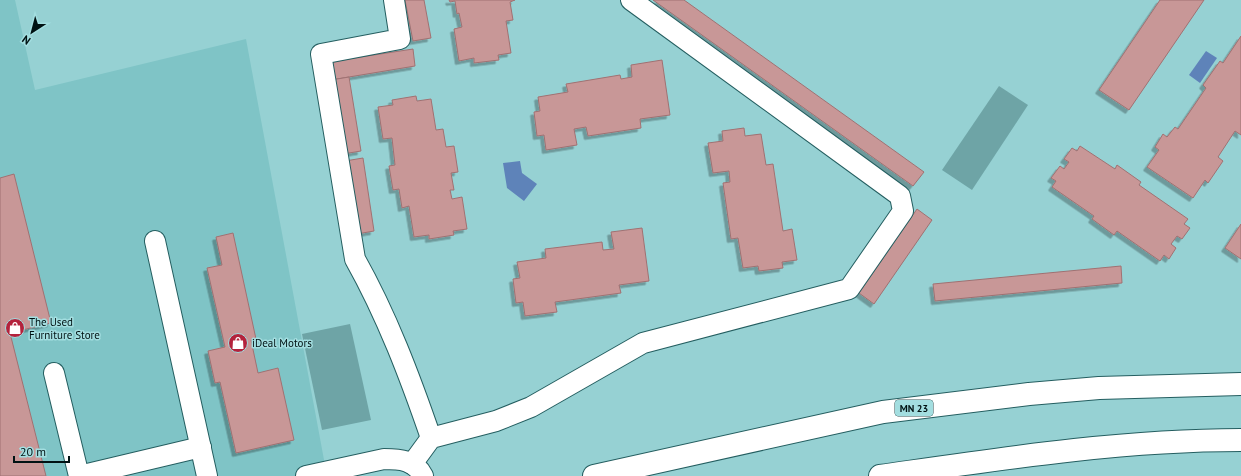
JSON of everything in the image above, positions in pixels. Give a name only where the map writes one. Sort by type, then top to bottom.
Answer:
[{"type":"highway","name":"MN 23","points":[[594,476],[891,411],[1029,394],[1098,388],[1241,384]]},
{"type":"highway","points":[[880,476],[1081,449],[1204,440],[1241,440]]},
{"type":"street","points":[[306,476],[384,459],[406,461],[417,470],[431,438],[406,367],[367,281],[355,259],[321,54],[400,39],[394,0]]},
{"type":"street","points":[[431,438],[496,421],[531,407],[643,343],[849,289],[904,211],[900,196],[875,176],[764,98],[632,0]]},
{"type":"street","points":[[155,241],[207,476]]},
{"type":"street","points":[[54,372],[79,476],[200,447]]},
{"type":"shaded area","points":[[0,0],[15,0],[35,90],[246,39],[327,476],[0,476]]},
{"type":"shaded area","points":[[1206,51],[1217,58],[1200,83],[1189,75]]},
{"type":"shaded area","points":[[999,86],[1028,105],[972,190],[942,170]]},
{"type":"shaded area","points":[[520,161],[522,173],[537,184],[524,201],[507,188],[503,163]]},
{"type":"shaded area","points":[[350,324],[371,420],[322,430],[302,334]]},
{"type":"building","points":[[405,0],[424,0],[431,38],[413,41]]},
{"type":"building","points":[[449,0],[515,0],[510,2],[513,20],[506,21],[511,53],[498,55],[499,60],[474,63],[474,58],[459,61],[454,29],[462,27],[459,13],[457,14],[455,1],[450,2]]},
{"type":"building","points":[[653,0],[684,0],[924,172],[913,186]]},
{"type":"building","points":[[1160,0],[1204,0],[1129,110],[1099,90]]},
{"type":"building","points":[[1241,36],[1241,135],[1235,131],[1218,157],[1223,161],[1208,183],[1205,180],[1193,198],[1147,167],[1159,150],[1155,147],[1163,134],[1167,137],[1175,127],[1178,129],[1206,88],[1203,85],[1220,61],[1223,63]]},
{"type":"building","points":[[413,49],[415,66],[331,80],[328,62]]},
{"type":"building","points":[[662,60],[670,115],[640,119],[641,128],[588,136],[586,127],[574,129],[577,145],[546,150],[544,135],[537,136],[534,112],[540,111],[538,97],[568,92],[566,84],[620,75],[621,79],[632,77],[631,65]]},
{"type":"building","points":[[349,77],[361,151],[343,154],[331,80]]},
{"type":"building","points":[[416,96],[417,101],[431,99],[436,130],[443,129],[446,147],[454,146],[458,172],[451,173],[454,190],[450,190],[452,199],[462,197],[467,229],[453,231],[454,235],[429,239],[429,235],[414,237],[409,206],[402,208],[399,189],[393,190],[389,166],[395,165],[392,138],[383,139],[378,107],[393,105],[392,100]]},
{"type":"building","points":[[744,128],[745,136],[761,134],[766,165],[773,164],[783,231],[792,229],[797,260],[782,262],[783,268],[759,271],[758,266],[743,268],[738,238],[731,239],[723,183],[730,182],[729,171],[713,173],[708,143],[723,141],[722,131]]},
{"type":"building","points":[[1080,146],[1115,169],[1117,165],[1141,182],[1139,185],[1188,219],[1184,224],[1190,228],[1182,239],[1177,236],[1171,244],[1176,248],[1169,259],[1164,255],[1160,261],[1117,231],[1114,235],[1092,219],[1094,216],[1052,187],[1056,181],[1051,178],[1060,166],[1064,169],[1069,162],[1064,159],[1072,148],[1077,151]]},
{"type":"building","points":[[363,158],[374,231],[357,234],[345,161]]},
{"type":"building","name":"The Used Furniture Store","points":[[14,174],[51,323],[10,333],[46,476],[0,476],[0,178]]},
{"type":"building","points":[[917,209],[932,220],[874,304],[859,293]]},
{"type":"building","points":[[1241,224],[1241,259],[1225,248]]},
{"type":"building","points":[[642,228],[649,281],[619,285],[621,293],[555,302],[557,312],[525,316],[523,302],[516,303],[513,279],[520,278],[517,262],[546,258],[545,249],[602,242],[603,250],[614,249],[611,232]]},
{"type":"building","name":"iDeal Motors","points":[[233,233],[256,339],[251,340],[258,373],[278,368],[294,440],[236,453],[220,382],[215,383],[208,351],[225,347],[207,268],[222,265],[216,237]]},
{"type":"building","points":[[1121,266],[1122,283],[935,301],[933,284]]},
{"type":"place","name":"The Used Furniture Store","points":[[15,328]]},
{"type":"place","name":"iDeal Motors","points":[[238,343]]}]
